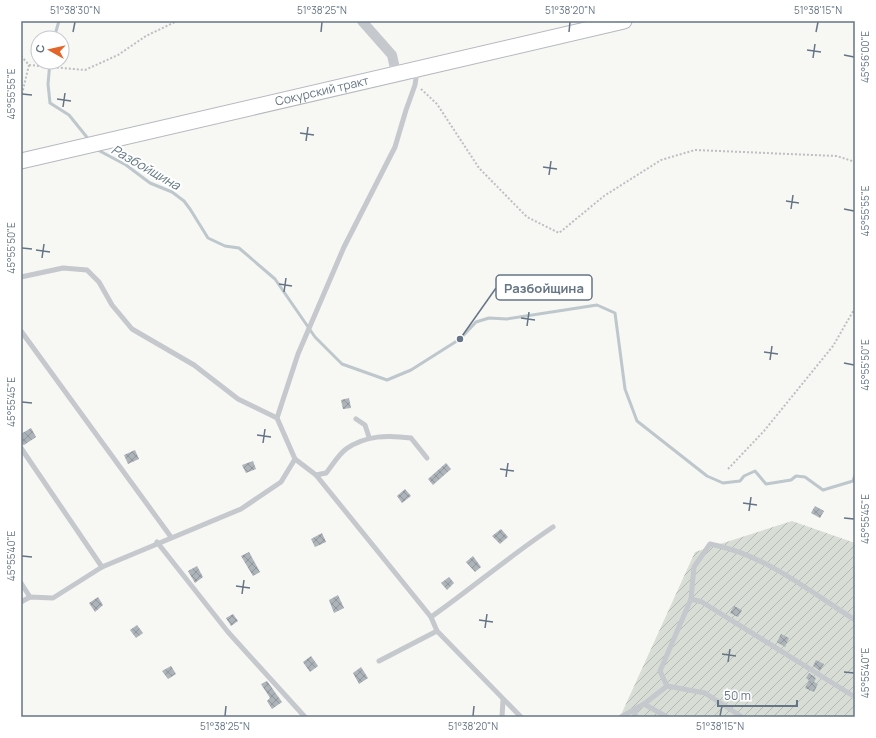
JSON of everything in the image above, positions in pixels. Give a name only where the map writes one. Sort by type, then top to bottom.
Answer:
[{"type":"street","points":[[362,21],[392,55],[396,73]]},
{"type":"street","name":"Сокурский тракт","points":[[21,161],[624,21]]},
{"type":"lane","points":[[417,68],[415,85],[395,147],[344,247],[298,354],[277,418],[294,459],[316,475],[431,617],[437,631],[521,717]]},
{"type":"lane","points":[[21,277],[63,268],[87,270],[99,282],[112,305],[132,329],[194,365],[238,399],[277,418]]},
{"type":"lane","points":[[21,331],[171,537]]},
{"type":"lane","points":[[356,419],[365,425],[369,437]]},
{"type":"lane","points":[[316,475],[326,473],[345,450],[369,437],[394,436],[411,438],[427,458]]},
{"type":"lane","points":[[21,448],[102,567]]},
{"type":"lane","points":[[21,602],[30,597],[53,598],[102,567],[157,542],[241,509],[280,482],[294,459]]},
{"type":"lane","points":[[431,617],[464,594],[521,548],[553,527]]},
{"type":"lane","points":[[157,542],[228,632],[306,717]]},
{"type":"lane","points":[[667,686],[660,671],[691,599],[694,567],[710,544],[727,548],[758,559],[855,620]]},
{"type":"lane","points":[[21,583],[30,597]]},
{"type":"lane","points":[[691,599],[702,602],[855,698]]},
{"type":"lane","points":[[379,661],[437,631]]},
{"type":"lane","points":[[620,717],[644,704],[667,686],[705,693],[742,717]]},
{"type":"lane","points":[[502,717],[503,700]]},
{"type":"lane","points":[[644,704],[667,717]]},
{"type":"lane","points":[[634,717],[637,708]]},
{"type":"path","points":[[21,56],[29,65],[85,70],[118,55],[146,36],[177,21]]},
{"type":"path","points":[[21,98],[29,65]]},
{"type":"path","points":[[415,85],[437,104],[479,168],[521,212],[527,217],[559,233],[604,196],[661,160],[695,150],[837,156],[855,162]]},
{"type":"path","points":[[728,469],[764,431],[833,346],[855,308]]},
{"type":"shaded area","points":[[792,521],[855,543],[855,717],[620,717],[695,552]]},
{"type":"building","points":[[349,398],[351,408],[343,409],[341,400]]},
{"type":"building","points":[[31,428],[36,437],[24,445],[21,444],[21,434]]},
{"type":"building","points":[[135,450],[139,459],[128,464],[124,455]]},
{"type":"building","points":[[253,461],[256,469],[246,473],[242,465]]},
{"type":"building","points":[[446,463],[451,469],[433,485],[428,479]]},
{"type":"building","points":[[405,489],[411,496],[402,503],[397,496]]},
{"type":"building","points":[[815,506],[824,511],[820,518],[811,513]]},
{"type":"building","points":[[501,529],[508,537],[500,544],[492,536]]},
{"type":"building","points":[[322,533],[326,542],[315,547],[311,539]]},
{"type":"building","points":[[249,552],[260,572],[253,576],[241,556]]},
{"type":"building","points":[[473,556],[481,567],[475,572],[466,562]]},
{"type":"building","points":[[197,566],[203,577],[195,583],[188,571]]},
{"type":"building","points":[[449,577],[454,583],[447,590],[441,583]]},
{"type":"building","points":[[338,595],[344,608],[334,613],[329,600]]},
{"type":"building","points":[[98,597],[103,605],[95,612],[89,603]]},
{"type":"building","points":[[734,606],[742,610],[738,617],[730,613]]},
{"type":"building","points":[[233,614],[238,621],[231,626],[226,618]]},
{"type":"building","points":[[137,625],[143,633],[136,638],[130,630]]},
{"type":"building","points":[[781,634],[789,638],[785,647],[777,642]]},
{"type":"building","points":[[311,656],[318,666],[310,672],[303,662]]},
{"type":"building","points":[[816,660],[824,664],[820,671],[813,666]]},
{"type":"building","points":[[171,666],[176,674],[168,679],[162,671]]},
{"type":"building","points":[[361,667],[368,678],[359,684],[353,673]]},
{"type":"building","points":[[809,673],[816,678],[814,682],[818,684],[814,692],[805,688],[809,680],[806,678]]},
{"type":"building","points":[[267,681],[282,702],[272,709],[267,701],[270,698],[261,684]]},
{"type":"waterway","name":"Разбойщина","points":[[56,30],[59,21]]},
{"type":"waterway","name":"Разбойщина","points":[[49,70],[48,84],[50,103],[69,115],[90,141]]},
{"type":"waterway","name":"Разбойщина","points":[[96,149],[126,165],[150,183],[172,192],[184,201],[208,238],[225,246],[239,248],[275,279],[315,337],[342,364],[387,380],[411,370],[460,339],[476,322],[489,318],[507,319],[597,305],[615,313],[625,389],[637,421],[707,476],[723,483],[740,481],[744,476],[755,471],[766,484],[791,480],[796,476],[805,477],[823,490],[853,481],[855,475]]},
{"type":"place","name":"Разбойщина","points":[[460,339]]}]
